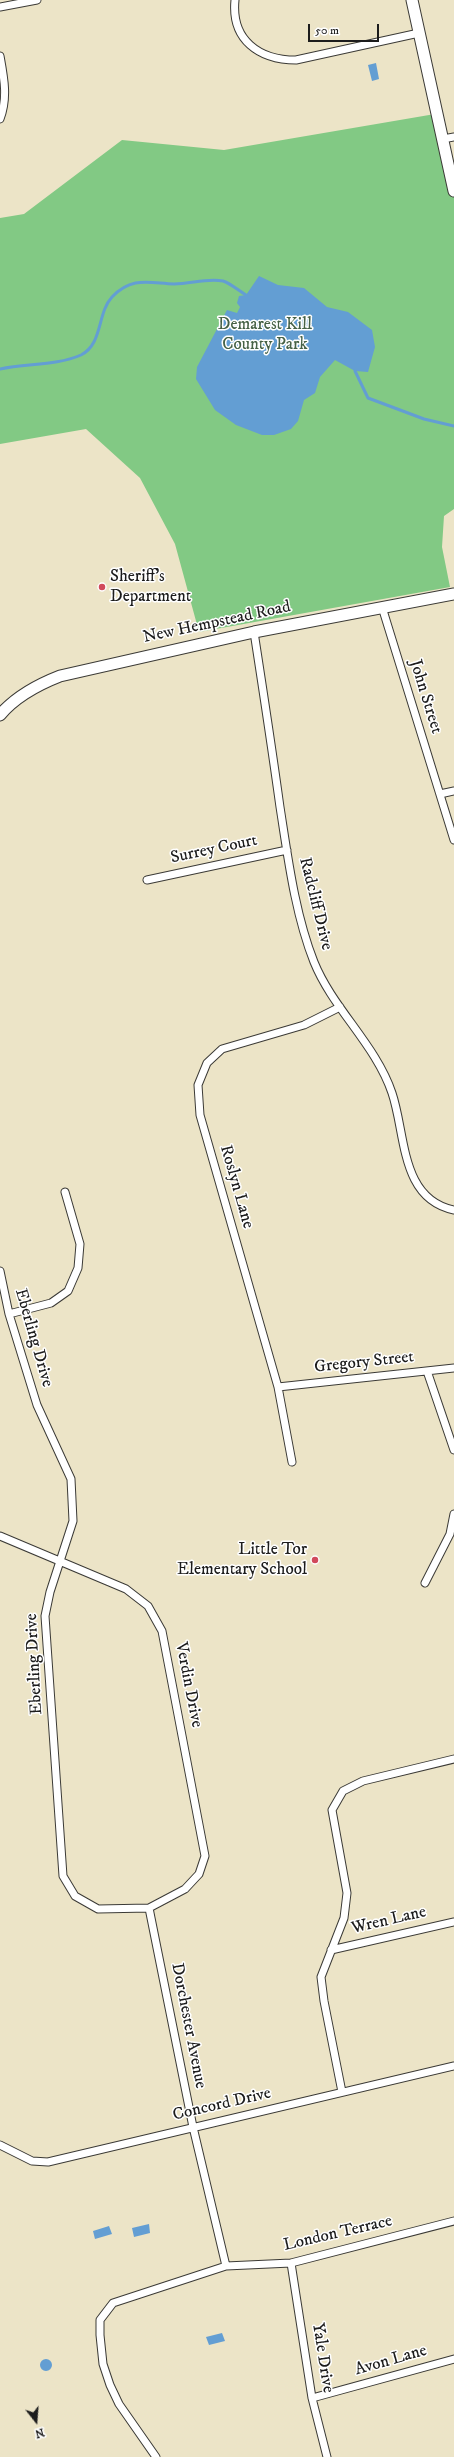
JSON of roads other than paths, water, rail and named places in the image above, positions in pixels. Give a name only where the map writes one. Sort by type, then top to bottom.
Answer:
[{"type":"street","points":[[0,7],[37,0]]},
{"type":"street","points":[[235,0],[236,24],[245,39],[254,49],[267,57],[280,60],[296,60],[419,33]]},
{"type":"street","points":[[412,0],[454,191]]},
{"type":"street","points":[[0,56],[6,85],[4,109],[0,119]]},
{"type":"street","points":[[442,139],[454,137]]},
{"type":"street","name":"New Hempstead Road","points":[[0,715],[21,695],[38,684],[60,676],[254,632],[454,594]]},
{"type":"street","name":"John Street","points":[[382,607],[454,840]]},
{"type":"street","name":"Radcliff Drive","points":[[254,632],[287,850],[305,936],[315,964],[340,1007],[380,1069],[392,1092],[408,1165],[416,1186],[429,1200],[443,1208],[454,1210]]},
{"type":"street","points":[[440,794],[454,791]]},
{"type":"street","name":"Surrey Court","points":[[147,880],[287,850]]},
{"type":"street","name":"Roslyn Lane","points":[[292,1462],[278,1388],[200,1115],[198,1085],[206,1063],[222,1049],[304,1026],[340,1007]]},
{"type":"street","points":[[9,1314],[51,1303],[68,1291],[78,1268],[80,1244],[66,1192]]},
{"type":"street","name":"Eberling Drive","points":[[0,1271],[9,1314],[37,1405],[71,1479],[74,1521],[59,1561],[45,1616],[63,1876],[75,1896],[98,1909],[149,1908]]},
{"type":"street","name":"Gregory Street","points":[[278,1388],[454,1368]]},
{"type":"street","points":[[427,1371],[454,1450]]},
{"type":"street","points":[[425,1583],[450,1534],[454,1514]]},
{"type":"street","name":"Verdin Drive","points":[[0,1536],[126,1589],[148,1606],[162,1631],[205,1856],[199,1874],[185,1889],[149,1908]]},
{"type":"street","points":[[342,2092],[324,2001],[321,1977],[344,1918],[347,1893],[332,1810],[342,1791],[363,1781],[454,1759]]},
{"type":"street","name":"Dorchester Avenue","points":[[149,1908],[193,2127],[226,2266]]},
{"type":"street","name":"Wren Lane","points":[[331,1950],[454,1922]]},
{"type":"street","name":"Concord Drive","points":[[0,2145],[32,2161],[48,2162],[454,2066]]},
{"type":"street","name":"London Terrace","points":[[156,2457],[119,2404],[110,2385],[103,2364],[100,2320],[113,2303],[226,2266],[291,2263],[454,2221]]},
{"type":"street","name":"Yale Drive","points":[[291,2263],[312,2398],[327,2457]]},
{"type":"street","name":"Avon Lane","points":[[312,2398],[454,2359]]},
{"type":"water","points":[[376,63],[379,79],[372,81],[368,65]]},
{"type":"water","points":[[259,276],[278,285],[304,288],[327,307],[348,312],[372,330],[375,347],[368,372],[355,371],[335,360],[320,377],[315,393],[304,400],[298,421],[291,429],[274,435],[262,435],[236,425],[215,410],[196,379],[197,367],[227,310],[237,313],[240,307],[237,303],[239,296],[246,295]]},
{"type":"water","points":[[149,2224],[150,2233],[134,2237],[132,2228]]},
{"type":"water","points":[[109,2226],[112,2234],[95,2239],[93,2231]]},
{"type":"water","points":[[222,2333],[225,2341],[209,2345],[206,2337]]},
{"type":"water","points":[[44,2359],[48,2359],[52,2365],[48,2371],[44,2371],[40,2367],[40,2363]]},
{"type":"waterway","points":[[0,369],[51,363],[71,359],[81,355],[93,344],[97,336],[104,311],[112,297],[119,290],[134,283],[149,282],[174,284],[217,280],[232,285],[246,295]]},
{"type":"waterway","points":[[355,371],[368,398],[424,419],[454,426]]},
{"type":"place","name":"Sheriff's Department","points":[[102,587]]},
{"type":"place","name":"Little Tor Elementary School","points":[[315,1560]]},
{"type":"park label","name":"Demarest Kill County Park","points":[[265,335]]}]
